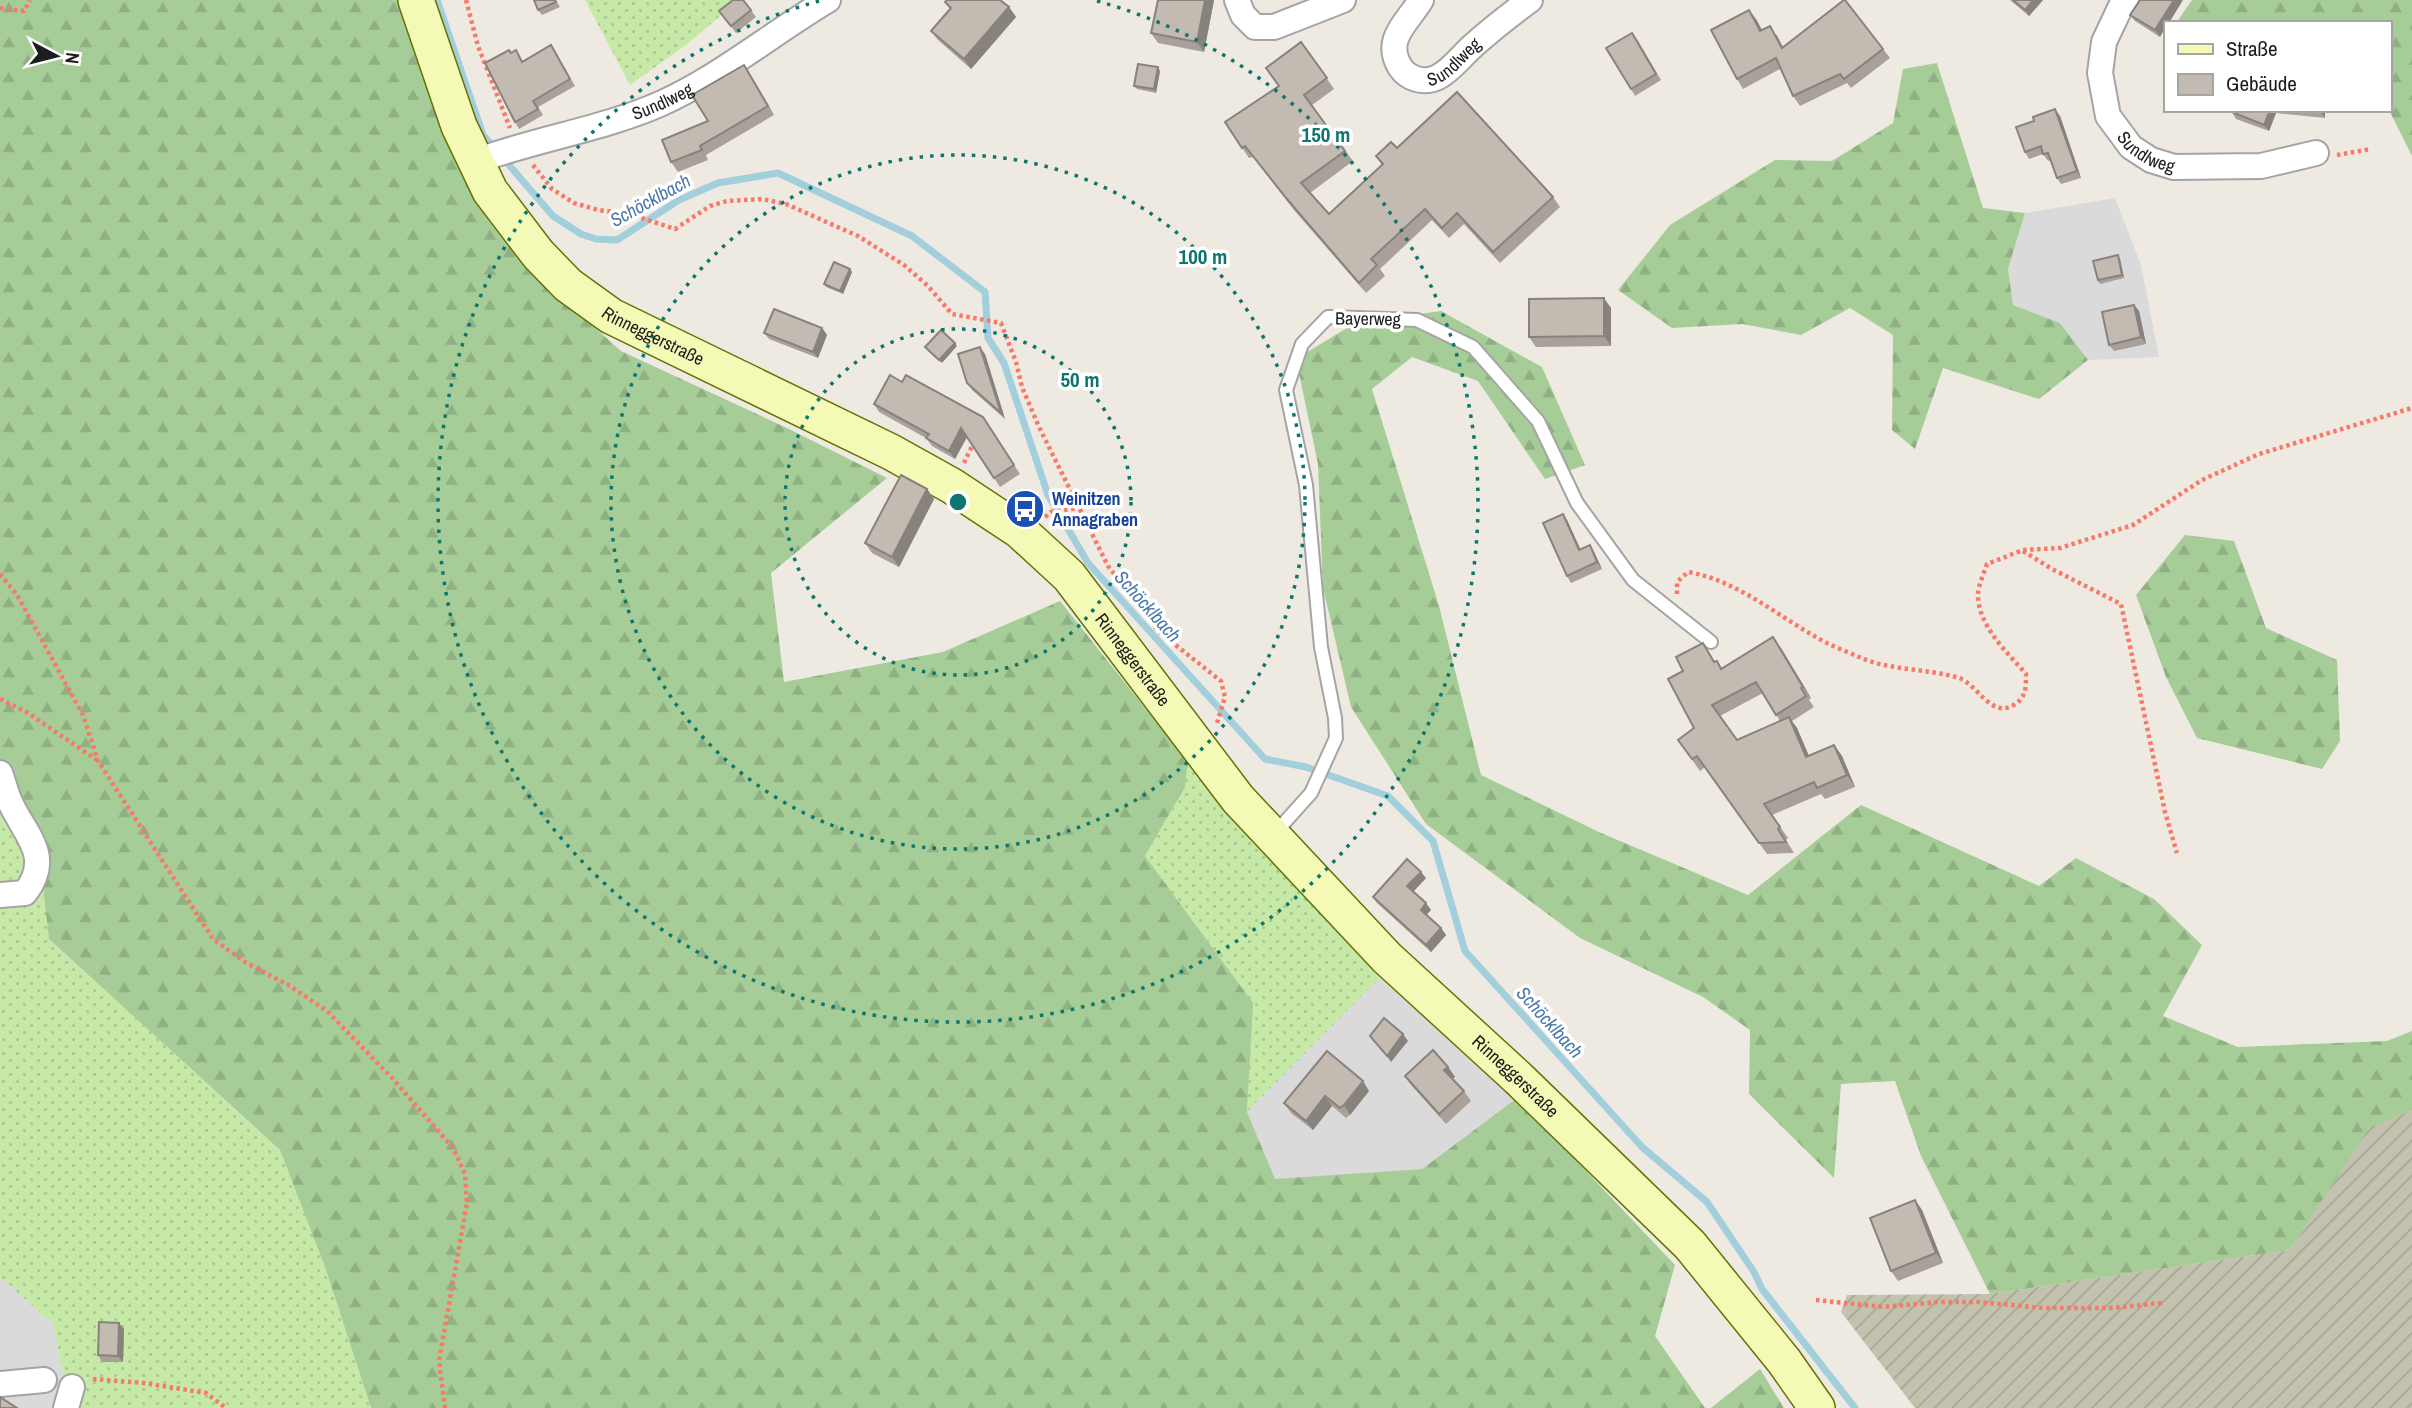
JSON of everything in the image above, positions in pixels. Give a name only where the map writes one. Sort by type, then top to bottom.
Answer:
[{"type":"main road","name":"Rinneggerstraße","points":[[416,0],[459,125],[490,191],[538,254],[568,285],[611,316],[891,452],[952,485],[1014,526],[1069,576],[1238,799],[1387,958],[1518,1078],[1690,1245],[1784,1361],[1817,1408]]},
{"type":"street","name":"Sundlweg","points":[[476,161],[519,146],[617,120],[664,102],[698,86],[793,20],[828,0]]},
{"type":"street","points":[[1237,0],[1243,15],[1255,27],[1274,27],[1343,0]]},
{"type":"street","name":"Sundlweg","points":[[1421,0],[1396,37],[1393,52],[1401,68],[1411,79],[1426,80],[1438,77],[1530,0]]},
{"type":"street","name":"Sundlweg","points":[[2126,0],[2104,43],[2099,73],[2108,116],[2131,147],[2151,160],[2174,167],[2261,166],[2316,153]]},
{"type":"street","points":[[0,773],[11,805],[29,833],[37,856],[34,880],[25,893],[0,895]]},
{"type":"street","points":[[0,1384],[44,1380]]},
{"type":"lane","name":"Bayerweg","points":[[1284,823],[1302,806],[1319,780],[1336,738],[1335,718],[1321,647],[1306,485],[1286,390],[1302,344],[1328,317],[1417,320],[1473,347],[1538,421],[1577,503],[1633,580],[1706,638]]},
{"type":"path","points":[[0,8],[24,11],[30,0]]},
{"type":"path","points":[[2316,153],[2339,155],[2371,149]]},
{"type":"path","points":[[630,214],[675,229],[710,206],[727,201],[762,199],[786,204],[858,236],[904,265],[928,286],[952,314],[1001,323],[1022,387],[1075,509],[1108,566],[1158,631],[1221,681],[1225,692],[1224,704],[1217,722]]},
{"type":"path","points":[[1706,638],[1677,600],[1676,582],[1688,572],[1705,575],[1772,608],[1816,637],[1864,659],[1961,678],[1994,706],[2008,708],[2017,704],[2025,693],[2026,674],[1993,634],[1983,617],[1978,595],[1987,564],[2023,550],[2060,548],[2133,525],[2202,480],[2259,454],[2412,408]]},
{"type":"path","points":[[1045,518],[1051,512],[1075,509]]},
{"type":"path","points":[[2023,550],[2052,569],[2121,604],[2165,812],[2177,853]]},
{"type":"path","points":[[0,574],[17,594],[83,715],[98,761],[213,939],[245,962],[290,986],[327,1012],[400,1087],[453,1148],[465,1174],[467,1203],[439,1361],[445,1408]]},
{"type":"path","points":[[0,699],[28,713],[98,761]]},
{"type":"path","points":[[1816,1300],[1884,1307],[1937,1302],[1979,1302],[2043,1308],[2112,1308],[2162,1303]]},
{"type":"path","points":[[74,1391],[144,1383],[206,1393],[226,1408]]},
{"type":"shaded area","points":[[2115,198],[2141,265],[2159,357],[2088,360],[2060,323],[2013,305],[2008,269],[2025,213]]},
{"type":"shaded area","points":[[1380,978],[1517,1098],[1422,1169],[1275,1180],[1247,1112]]},
{"type":"shaded area","points":[[2412,1110],[2412,1408],[1915,1408],[1841,1312],[1847,1295],[1990,1294],[2290,1250],[2369,1127]]},
{"type":"shaded area","points":[[0,1277],[53,1324],[70,1408],[0,1408]]},
{"type":"green space","points":[[0,0],[404,0],[530,270],[621,351],[887,478],[771,573],[784,682],[943,652],[1060,601],[1188,762],[1185,787],[1145,856],[1253,1003],[1247,1112],[1275,1179],[1422,1169],[1517,1098],[1675,1265],[1655,1336],[1705,1408],[371,1408],[325,1267],[280,1150],[49,939],[35,818],[0,813]]},
{"type":"green space","points":[[585,0],[739,0],[686,45],[630,85]]},
{"type":"green space","points":[[2192,0],[2412,0],[2412,156],[2390,112],[2391,21],[2177,21]]},
{"type":"green space","points":[[1937,63],[1983,208],[2025,213],[2008,269],[2013,305],[2060,323],[2088,360],[2039,399],[1943,368],[1915,449],[1892,430],[1893,335],[1850,308],[1801,335],[1742,324],[1672,328],[1618,290],[1670,225],[1775,160],[1832,161],[1893,123],[1903,69]]},
{"type":"green space","points":[[1441,311],[1542,367],[1585,465],[1545,479],[1478,381],[1412,357],[1372,389],[1439,606],[1481,775],[1601,833],[1748,895],[1861,805],[2039,886],[2076,858],[2154,899],[2202,945],[2163,1016],[2238,1047],[2387,1041],[2412,1031],[2412,1110],[2369,1128],[2290,1250],[1990,1294],[1921,1156],[1895,1081],[1841,1084],[1834,1178],[1749,1094],[1750,1030],[1703,997],[1580,938],[1426,824],[1351,707],[1323,588],[1318,464],[1296,359],[1355,323]]},
{"type":"green space","points":[[2185,535],[2234,541],[2266,628],[2337,660],[2340,741],[2322,769],[2197,738],[2166,677],[2136,595]]},
{"type":"green space","points":[[1188,762],[1380,978],[1247,1112],[1252,1003],[1145,856],[1185,787]]},
{"type":"green space","points":[[0,813],[35,817],[49,939],[280,1150],[325,1267],[371,1408],[70,1408],[53,1324],[0,1277]]},
{"type":"green space","points":[[1760,1369],[1784,1408],[1711,1408]]},
{"type":"building","points":[[534,0],[555,0],[556,2],[538,10]]},
{"type":"building","points":[[733,0],[743,0],[751,10],[731,26],[719,11]]},
{"type":"building","points":[[1000,0],[1009,7],[964,59],[931,31],[951,8],[945,2]]},
{"type":"building","points":[[1158,0],[1205,0],[1197,42],[1151,33]]},
{"type":"building","points":[[1844,0],[1883,49],[1844,79],[1840,74],[1793,96],[1776,58],[1737,79],[1711,30],[1749,10],[1760,31],[1770,26],[1782,48]]},
{"type":"building","points":[[2013,0],[2033,0],[2025,10]]},
{"type":"building","points":[[2140,0],[2174,0],[2155,30],[2130,15]]},
{"type":"building","points":[[1632,33],[1656,74],[1631,89],[1606,48]]},
{"type":"building","points":[[1301,42],[1327,78],[1304,95],[1345,151],[1301,183],[1329,214],[1383,164],[1376,156],[1391,142],[1397,148],[1457,92],[1553,197],[1493,252],[1457,213],[1442,228],[1425,209],[1371,259],[1377,265],[1359,283],[1245,146],[1242,148],[1225,122],[1279,86],[1266,68]]},
{"type":"building","points":[[551,45],[570,79],[533,101],[538,109],[515,122],[485,63],[509,50],[511,53],[516,50],[522,62]]},
{"type":"building","points":[[1138,64],[1158,67],[1154,89],[1134,86]]},
{"type":"building","points":[[744,65],[768,106],[700,146],[702,150],[671,162],[662,140],[708,121],[692,95]]},
{"type":"building","points":[[2055,109],[2077,171],[2057,178],[2048,153],[2043,154],[2041,146],[2025,152],[2016,127]]},
{"type":"building","points":[[2232,112],[2269,112],[2264,125]]},
{"type":"building","points":[[2118,255],[2122,275],[2098,280],[2093,261]]},
{"type":"building","points":[[834,262],[850,269],[840,291],[824,284]]},
{"type":"building","points":[[1604,298],[1604,336],[1529,337],[1529,299]]},
{"type":"building","points":[[2134,305],[2141,337],[2109,345],[2102,312]]},
{"type":"building","points":[[774,309],[822,328],[813,352],[764,333]]},
{"type":"building","points":[[941,330],[955,343],[939,360],[925,347]]},
{"type":"building","points":[[980,347],[1001,413],[967,383],[958,354]]},
{"type":"building","points":[[890,375],[902,382],[906,375],[983,417],[1014,465],[994,478],[961,428],[949,451],[926,438],[929,434],[874,404]]},
{"type":"building","points":[[901,475],[927,489],[892,557],[865,543]]},
{"type":"building","points":[[1563,514],[1579,550],[1590,545],[1597,562],[1567,576],[1543,523]]},
{"type":"building","points":[[1773,637],[1806,696],[1776,715],[1756,682],[1712,705],[1737,740],[1789,717],[1806,757],[1834,745],[1847,775],[1817,788],[1814,782],[1764,804],[1780,827],[1778,829],[1786,842],[1759,843],[1697,756],[1692,759],[1678,740],[1694,728],[1668,679],[1683,671],[1676,657],[1703,643],[1721,669]]},
{"type":"building","points":[[1407,859],[1421,872],[1407,886],[1426,903],[1421,910],[1441,928],[1426,945],[1373,897]]},
{"type":"building","points":[[1384,1018],[1403,1034],[1387,1056],[1370,1036]]},
{"type":"building","points":[[1433,1050],[1448,1067],[1444,1070],[1464,1091],[1439,1114],[1405,1076]]},
{"type":"building","points":[[1327,1051],[1363,1081],[1340,1108],[1325,1096],[1306,1121],[1284,1103]]},
{"type":"building","points":[[1915,1200],[1936,1253],[1891,1271],[1870,1218]]},
{"type":"building","points":[[99,1322],[119,1323],[118,1356],[98,1355]]},
{"type":"building","points":[[0,1397],[17,1408],[0,1408]]},
{"type":"waterway","name":"Schöcklbach","points":[[437,0],[483,135],[495,149]]},
{"type":"waterway","name":"Schöcklbach","points":[[503,158],[553,216],[581,234],[596,239],[617,240],[679,200],[718,183],[778,173],[912,236],[985,292],[988,338],[1004,363],[1048,495],[1088,563],[1265,759],[1306,767],[1388,796],[1433,841],[1465,951],[1642,1147],[1707,1202],[1754,1272],[1762,1289],[1855,1408]]},
{"type":"place","name":"Weinitzen Annagraben","points":[[1025,509]]}]
